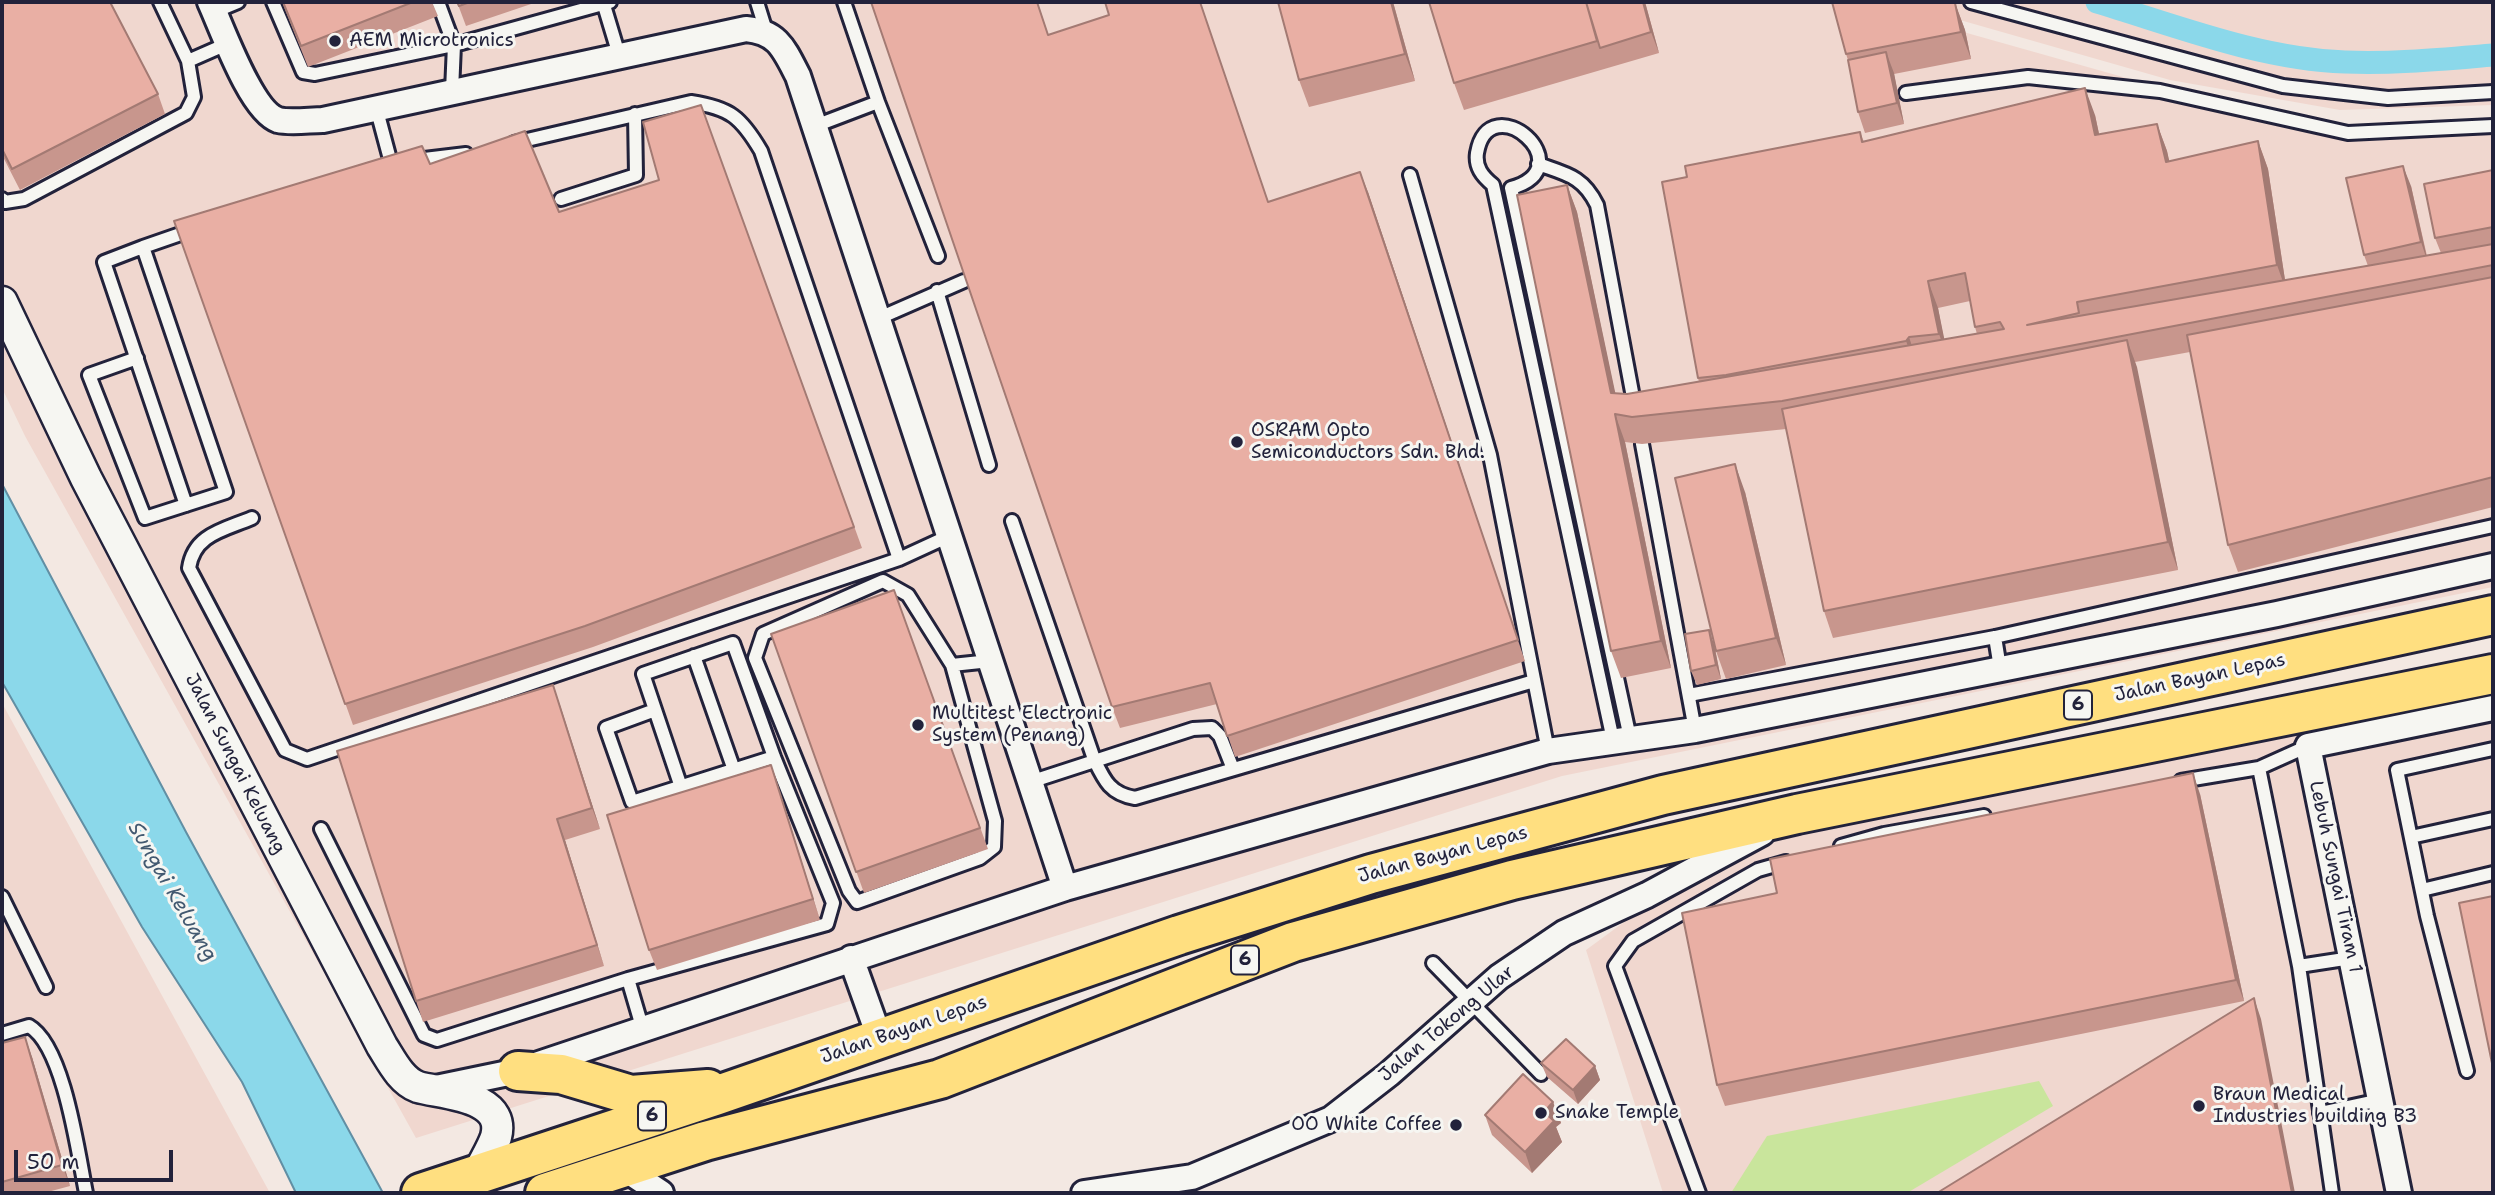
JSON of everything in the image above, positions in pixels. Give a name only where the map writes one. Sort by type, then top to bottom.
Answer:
[{"type":"main road","name":"Jalan Bayan Lepas","points":[[423,1193],[1179,935],[1371,874],[1663,795],[2493,615]]},
{"type":"main road","name":"6","points":[[545,1193],[705,1141],[940,1079],[1306,939],[1512,880],[1797,814],[2493,674]]},
{"type":"main road","points":[[518,1071],[561,1074],[631,1095],[683,1092],[751,1082]]},
{"type":"street","points":[[212,7],[263,109],[278,120],[323,120],[746,29],[766,31],[785,50],[799,76],[1065,888]]},
{"type":"street","name":"Jalan Sungai Keluang","points":[[2,302],[86,478],[382,1046],[406,1078],[417,1086],[436,1088],[483,1104],[494,1118],[496,1137],[479,1172]]},
{"type":"street","points":[[436,1088],[518,1071],[1065,888],[1548,751],[1695,730],[2277,614],[2493,566]]},
{"type":"street","points":[[2308,746],[2493,708]]},
{"type":"street","name":"Lebuh Sungai Tiram 1","points":[[2308,746],[2399,1193]]},
{"type":"street","name":"Jalan Tokong Ular","points":[[1084,1193],[1192,1177],[1331,1119],[1499,977],[1564,933],[1647,895],[1797,814]]},
{"type":"street","points":[[851,958],[880,1038]]},
{"type":"street","points":[[622,1167],[661,1193]]},
{"type":"lane","points":[[2,199],[5,202],[24,199],[186,113],[194,97],[188,61],[159,2]]},
{"type":"lane","points":[[212,7],[238,2]]},
{"type":"lane","points":[[273,2],[303,72],[315,74],[454,45],[606,2],[619,55]]},
{"type":"lane","points":[[438,2],[454,45],[452,91]]},
{"type":"lane","points":[[757,2],[766,31]]},
{"type":"lane","points":[[844,2],[878,102],[938,256]]},
{"type":"lane","points":[[1971,2],[2283,86],[2388,97],[2493,92]]},
{"type":"lane","points":[[188,61],[229,43]]},
{"type":"lane","points":[[1906,93],[2028,77],[2160,91],[2347,133],[2493,126]]},
{"type":"lane","points":[[378,167],[391,163],[455,157],[691,102],[718,106],[732,114],[754,140],[899,559]]},
{"type":"lane","points":[[815,126],[878,102]]},
{"type":"lane","points":[[376,107],[391,163]]},
{"type":"lane","points":[[561,199],[636,175],[635,114]]},
{"type":"lane","points":[[1499,127],[1520,129],[1535,144],[1538,164],[1528,180],[1511,188],[1621,739],[1493,185],[1479,169],[1476,159],[1482,139],[1499,127]]},
{"type":"lane","points":[[1538,164],[1572,176],[1589,188],[1597,205],[1637,422]]},
{"type":"lane","points":[[1410,175],[1490,455],[1548,751]]},
{"type":"lane","points":[[186,505],[104,262],[208,225]]},
{"type":"lane","points":[[137,358],[89,375],[145,518],[226,492],[143,247]]},
{"type":"lane","points":[[877,319],[964,281]]},
{"type":"lane","points":[[937,291],[989,465]]},
{"type":"lane","points":[[1642,444],[1695,730]]},
{"type":"lane","points":[[252,518],[200,542],[191,552],[189,568],[285,750],[307,759],[899,559],[949,536]]},
{"type":"lane","points":[[1012,521],[1094,759],[1106,784],[1119,796],[1135,798],[1534,681]]},
{"type":"lane","points":[[1689,695],[1995,637],[2493,526]]},
{"type":"lane","points":[[883,581],[908,595],[952,665],[995,821],[995,847],[980,858],[857,902],[849,891],[755,658],[755,650],[763,634],[883,581]]},
{"type":"lane","points":[[1995,637],[2000,668]]},
{"type":"lane","points":[[321,829],[424,1034],[437,1040],[628,979],[827,924],[833,903],[774,757],[733,643],[643,674],[681,787]]},
{"type":"lane","points":[[694,656],[734,770]]},
{"type":"lane","points":[[952,665],[990,661]]},
{"type":"lane","points":[[655,710],[606,728],[632,802],[774,757]]},
{"type":"lane","points":[[1030,782],[1193,729],[1212,728],[1220,736],[1233,769]]},
{"type":"lane","points":[[2165,784],[2259,768],[2308,746]]},
{"type":"lane","points":[[2467,1071],[2422,890],[2397,770],[2493,749]]},
{"type":"lane","points":[[2259,768],[2299,966],[2332,1193]]},
{"type":"lane","points":[[1834,848],[1884,834],[2004,813]]},
{"type":"lane","points":[[2411,836],[2493,819]]},
{"type":"lane","points":[[1699,1193],[1615,965],[1633,941],[1758,870],[1796,859]]},
{"type":"lane","points":[[2422,890],[2493,873]]},
{"type":"lane","points":[[2,897],[46,987]]},
{"type":"lane","points":[[2299,966],[2351,958]]},
{"type":"lane","points":[[1433,963],[1469,1004],[1541,1074]]},
{"type":"lane","points":[[628,979],[643,1030]]},
{"type":"lane","points":[[2,1034],[29,1026],[47,1043],[58,1067],[84,1193]]},
{"type":"lane","points":[[2320,1113],[2380,1100]]},
{"type":"shaded area","points":[[2,2],[1857,2],[2350,141],[2493,132],[2493,587],[1562,776],[416,1138],[25,436],[2,388]]},
{"type":"shaded area","points":[[1897,2],[2493,2],[2493,105],[2340,110],[2170,80]]},
{"type":"shaded area","points":[[2493,688],[2493,1193],[1663,1193],[1586,950],[1631,917],[1724,863],[1814,817]]},
{"type":"shaded area","points":[[2,703],[270,1193],[2,1193]]},
{"type":"green space","points":[[2039,1081],[2053,1106],[1907,1193],[1731,1193],[1767,1136]]},
{"type":"water","name":"Sungai Keluang","points":[[2,484],[186,832],[383,1193],[296,1193],[242,1082],[142,927],[2,682]]},
{"type":"building","points":[[2,2],[110,2],[158,94],[12,169],[2,149]]},
{"type":"building","points":[[283,2],[413,2],[301,46]]},
{"type":"building","name":"OSRAM Opto Semiconductors Sdn. Bhd.","points":[[871,2],[1037,2],[1048,35],[1109,15],[1105,2],[1200,2],[1268,202],[1360,172],[1518,640],[1227,736],[1210,683],[1112,707]]},
{"type":"building","points":[[1278,2],[1391,2],[1405,54],[1299,80]]},
{"type":"building","points":[[1429,2],[1586,2],[1597,41],[1454,83]]},
{"type":"building","points":[[1586,2],[1643,2],[1651,32],[1600,48]]},
{"type":"building","points":[[1832,2],[1955,3],[1961,32],[1846,54]]},
{"type":"building","points":[[1886,52],[1897,103],[1858,112],[1848,60]]},
{"type":"building","points":[[2085,88],[2095,135],[2157,124],[2166,162],[2258,141],[2277,265],[2077,302],[2079,313],[2027,325],[2493,244],[2493,265],[1782,401],[1632,417],[1615,414],[1661,641],[1611,651],[1517,195],[1567,185],[1611,393],[1627,394],[2004,329],[2000,322],[1975,327],[1965,273],[1928,281],[1939,334],[1909,337],[1906,341],[1698,378],[1662,182],[1687,177],[1685,166],[1860,132],[1862,142]]},
{"type":"building","points":[[701,105],[854,527],[585,626],[345,704],[174,221],[422,146],[430,164],[525,131],[559,212],[659,180],[643,122]]},
{"type":"building","points":[[2403,166],[2421,242],[2364,255],[2346,178]]},
{"type":"building","points":[[2493,170],[2493,227],[2435,238],[2424,184]]},
{"type":"building","points":[[2493,277],[2493,477],[2228,545],[2187,335]]},
{"type":"building","points":[[2127,340],[2168,542],[1824,611],[1782,409]]},
{"type":"building","points":[[1735,464],[1776,638],[1716,651],[1675,478]]},
{"type":"building","points":[[894,590],[980,828],[856,872],[771,634]]},
{"type":"building","points":[[1709,630],[1716,665],[1691,671],[1685,634]]},
{"type":"building","points":[[553,685],[592,808],[557,819],[597,945],[416,1001],[337,751]]},
{"type":"building","points":[[771,765],[813,899],[649,950],[607,815]]},
{"type":"building","points":[[2193,773],[2236,980],[1717,1085],[1682,913],[1777,893],[1770,859]]},
{"type":"building","points":[[2493,896],[2493,1068],[2459,903]]},
{"type":"building","name":"Braun Medical Industries building B3","points":[[2254,998],[2292,1193],[1937,1193]]},
{"type":"building","points":[[25,1037],[62,1165],[2,1182],[2,1043]]},
{"type":"building","points":[[1566,1039],[1595,1066],[1573,1090],[1541,1063]]},
{"type":"building","points":[[1523,1074],[1553,1102],[1544,1112],[1554,1121],[1525,1152],[1485,1115]]},
{"type":"waterway","points":[[2097,2],[2219,40],[2313,60],[2419,61],[2493,55]]},
{"type":"place","name":"AEM Microtronics","points":[[335,41]]},
{"type":"place","name":"OSRAM Opto Semiconductors Sdn. Bhd.","points":[[1237,442]]},
{"type":"place","name":"Multitest Electronic System (Penang)","points":[[918,725]]},
{"type":"place","name":"Braun Medical Industries building B3","points":[[2199,1106]]},
{"type":"place","name":"Snake Temple","points":[[1541,1113]]},
{"type":"place","name":"OO White Coffee","points":[[1456,1125]]}]
